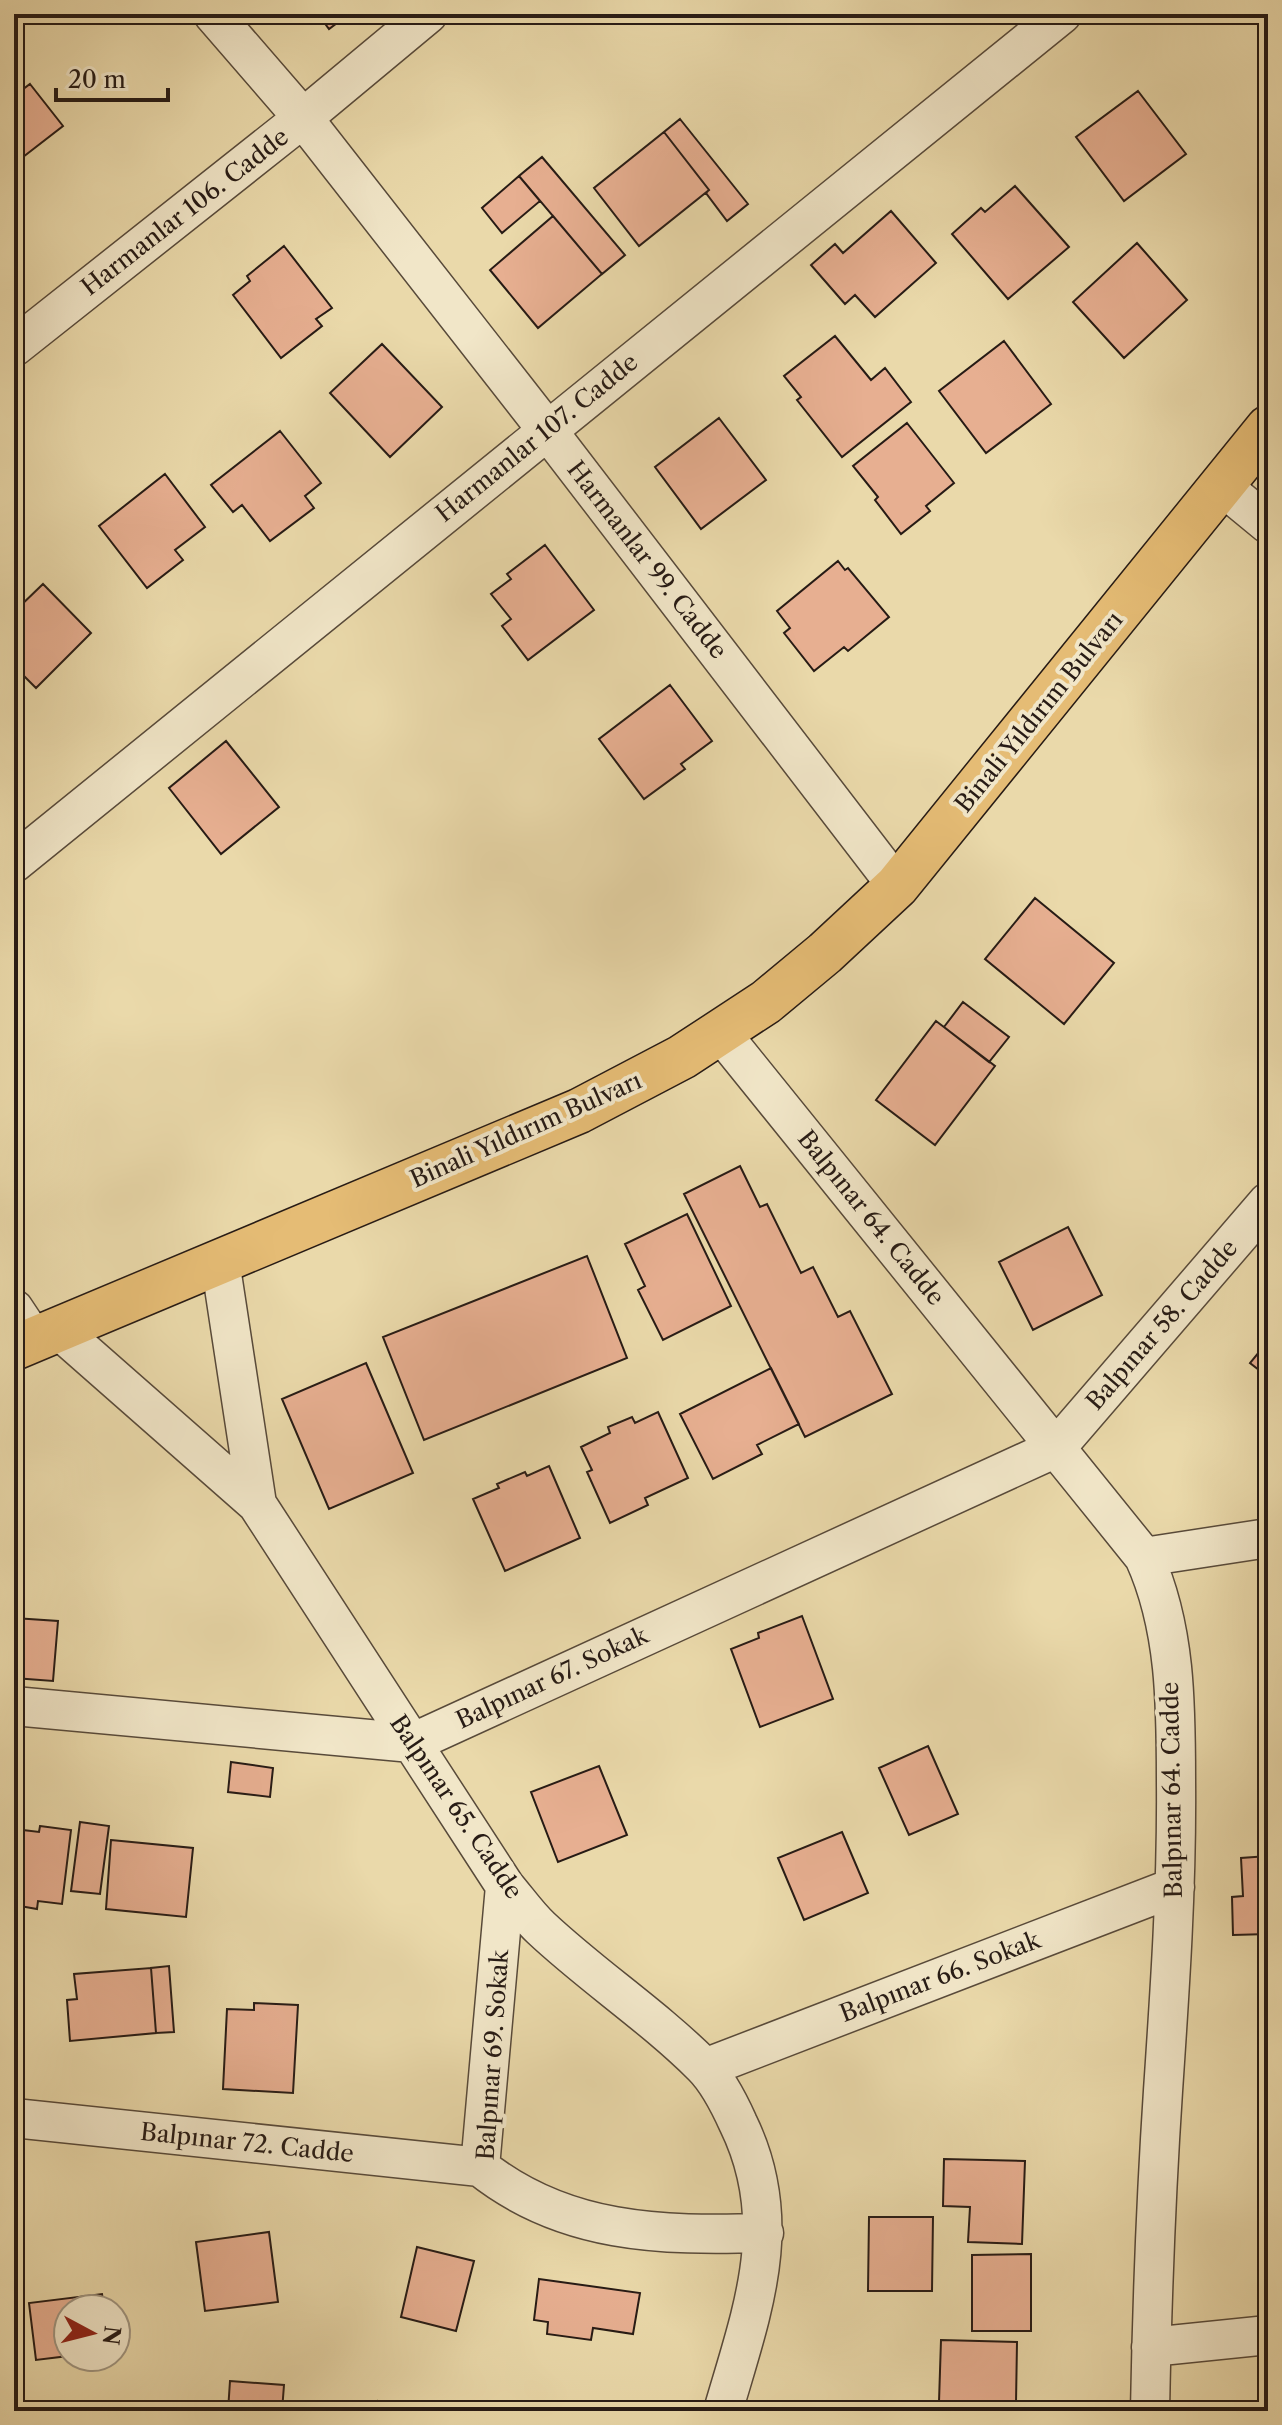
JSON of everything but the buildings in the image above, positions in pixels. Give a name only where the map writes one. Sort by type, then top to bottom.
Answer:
[{"type":"main road","name":"Binali Yıldırım Bulvarı","points":[[30,1331],[220,1261],[579,1111],[631,1086],[721,1033],[766,1002],[825,953],[897,886],[1268,428]]},
{"type":"street","name":"Harmanlar 99. Cadde","points":[[213,14],[303,118],[897,886]]},
{"type":"street","name":"Harmanlar 106. Cadde","points":[[14,347],[303,118],[428,14]]},
{"type":"street","name":"Harmanlar 107. Cadde","points":[[14,863],[1062,14]]},
{"type":"street","points":[[1223,487],[1268,524]]},
{"type":"street","name":"Balpınar 64. Cadde","points":[[721,1033],[1144,1557],[1157,1585],[1167,1627],[1176,1715],[1175,1887],[1155,2212],[1150,2411]]},
{"type":"street","name":"Balpınar 58. Cadde","points":[[1056,1448],[1268,1202]]},
{"type":"street","name":"Balpınar 65. Cadde","points":[[220,1261],[257,1504]]},
{"type":"street","name":"Balpınar 65. Cadde","points":[[30,1331],[257,1504],[505,1886],[539,1927],[705,2068]]},
{"type":"street","name":"Balpınar 67. Sokak","points":[[14,1706],[412,1743],[1056,1448]]},
{"type":"street","points":[[1144,1557],[1268,1538]]},
{"type":"street","name":"Balpınar 69. Sokak","points":[[505,1886],[480,2167],[532,2202],[562,2214],[600,2223],[652,2232],[764,2233]]},
{"type":"street","name":"Balpınar 66. Sokak","points":[[705,2068],[1175,1887]]},
{"type":"street","points":[[705,2068],[728,2102],[749,2146],[760,2187],[764,2233],[754,2303],[723,2411]]},
{"type":"street","name":"Balpınar 72. Cadde","points":[[14,2118],[480,2167]]},
{"type":"street","points":[[1151,2347],[1268,2335]]}]
